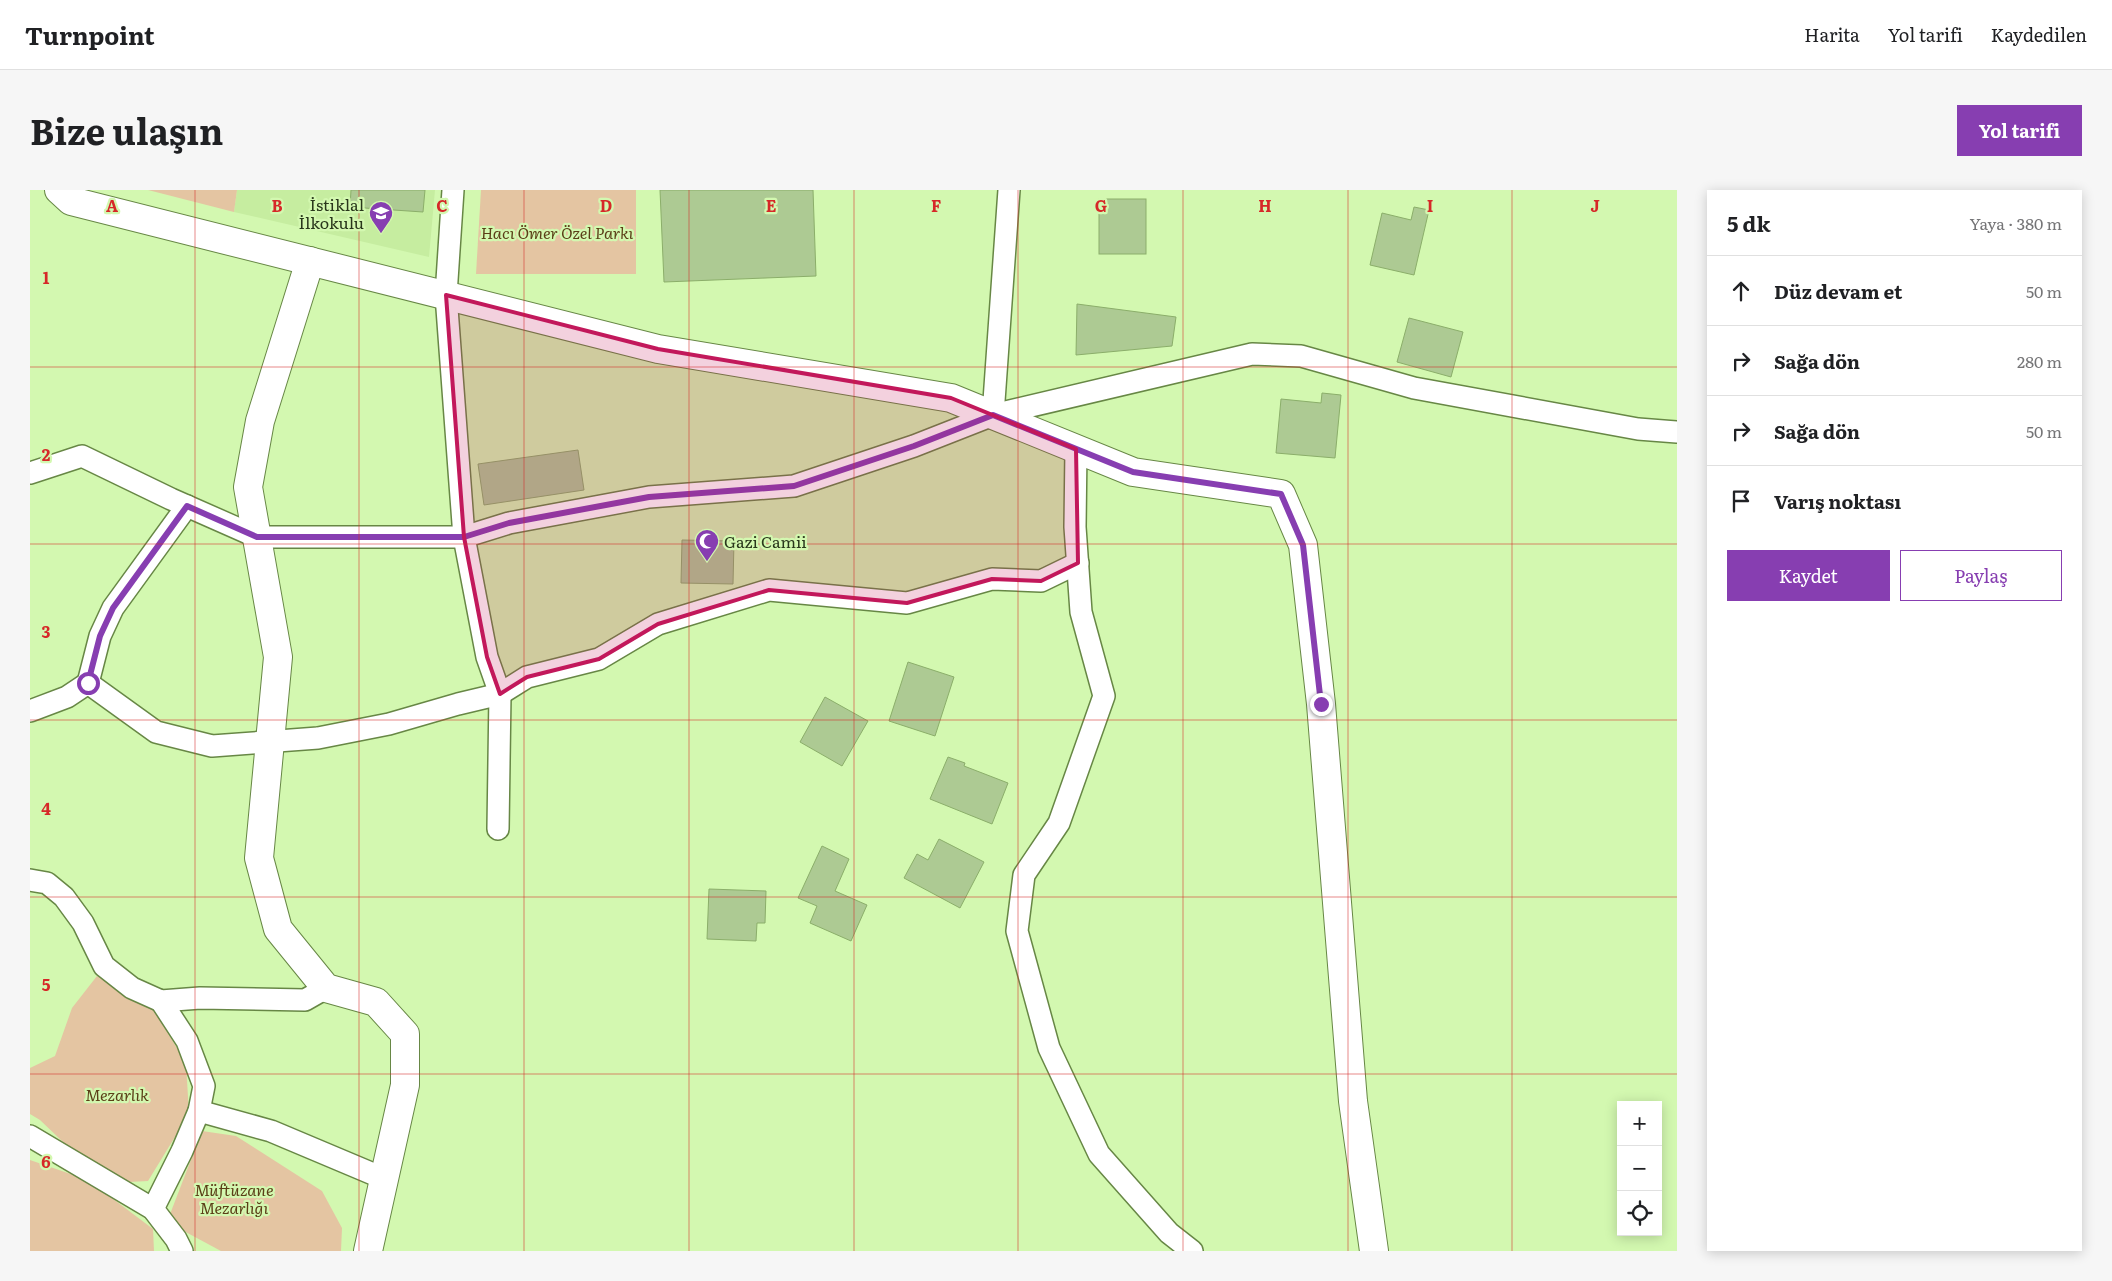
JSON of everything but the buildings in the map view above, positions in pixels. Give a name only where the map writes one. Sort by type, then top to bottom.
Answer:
[{"type":"street","points":[[59,190],[71,201],[658,349],[951,398],[1133,472],[1281,494],[1303,545],[1321,704],[1353,1101],[1374,1251]]},
{"type":"street","points":[[453,190],[446,296],[464,537],[487,657],[500,694],[498,829]]},
{"type":"street","points":[[993,415],[1010,190]]},
{"type":"street","points":[[310,261],[260,421],[248,487],[278,658],[259,858],[278,929],[326,988],[376,1002],[405,1034],[405,1084],[368,1251]]},
{"type":"street","points":[[30,473],[82,456],[257,537],[464,537],[509,523],[649,497],[794,486],[914,446],[993,415],[1252,354],[1301,356],[1414,388],[1638,429],[1677,432]]},
{"type":"street","points":[[1076,449],[1075,527],[1081,612],[1104,696],[1058,823],[1024,876],[1017,931],[1049,1048],[1099,1154],[1169,1233],[1192,1251]]},
{"type":"street","points":[[30,711],[67,697],[88,683],[100,636],[113,608],[187,506]]},
{"type":"street","points":[[88,683],[156,732],[212,746],[318,738],[389,724],[500,694],[527,677],[599,659],[658,624],[769,590],[906,604],[992,579],[1041,581],[1078,563]]},
{"type":"street","points":[[30,880],[48,883],[64,897],[83,924],[104,966],[132,988],[161,1001],[200,998],[305,1000],[326,988]]},
{"type":"street","points":[[153,1209],[182,1151],[199,1111],[204,1086],[187,1041],[161,1001]]},
{"type":"street","points":[[199,1111],[271,1131],[385,1179]]},
{"type":"street","points":[[30,1136],[153,1209],[176,1239],[182,1251]]},
{"type":"highlighted area","points":[[446,295],[658,349],[951,398],[1076,449],[1078,563],[1041,581],[992,579],[907,603],[769,590],[658,624],[599,659],[527,677],[500,694],[487,657],[464,537]]},
{"type":"shaded area","name":"İstiklal İlkokulu","points":[[237,190],[435,190],[429,257],[234,212]]},
{"type":"green space","points":[[148,190],[237,190],[234,212]]},
{"type":"green space","name":"Hacı Ömer Özel Parkı","points":[[481,190],[636,190],[636,274],[476,274]]},
{"type":"green space","name":"Mezarlık","points":[[97,976],[154,1010],[186,1063],[189,1114],[148,1181],[129,1182],[85,1163],[40,1120],[30,1114],[30,1068],[55,1056],[72,1008]]},
{"type":"green space","name":"Müftüzane Mezarlığı","points":[[202,1131],[236,1136],[322,1191],[342,1228],[341,1251],[221,1251],[167,1222]]},
{"type":"green space","points":[[30,1160],[88,1180],[153,1229],[154,1251],[30,1251]]},
{"type":"place","name":"İstiklal İlkokulu","points":[[381,234]]},
{"type":"place","name":"Gazi Camii","points":[[707,562]]},
{"type":"route","points":[[88,683],[100,636],[113,608],[187,506],[257,537],[464,537],[509,523],[649,497],[794,486],[914,446],[993,415],[1133,472],[1281,494],[1303,545],[1321,704]]}]
